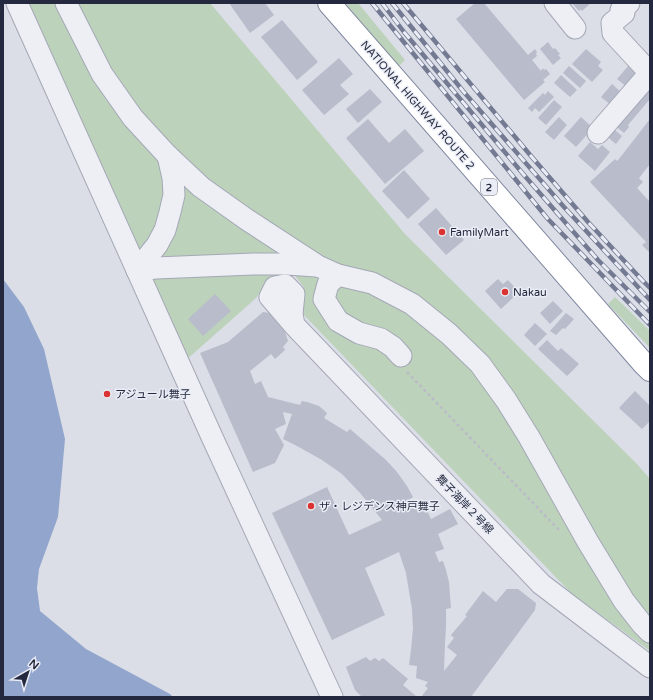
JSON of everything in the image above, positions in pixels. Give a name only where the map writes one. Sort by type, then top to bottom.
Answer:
[{"type":"highway","name":"NATIONAL HIGHWAY ROUTE 2","points":[[329,3],[650,370]]},
{"type":"street","points":[[17,3],[212,437],[332,697]]},
{"type":"street","points":[[66,3],[102,74],[133,118],[168,156],[201,187],[246,219],[318,266],[338,275],[372,283],[412,304],[449,334],[480,364],[506,400],[525,430],[624,601],[650,632]]},
{"type":"street","points":[[555,3],[576,28]]},
{"type":"street","points":[[598,133],[650,73],[613,33],[612,23],[624,13],[621,10],[629,3]]},
{"type":"street","points":[[137,270],[157,245],[165,230],[170,212],[174,195],[173,178],[168,156]]},
{"type":"street","points":[[137,270],[260,264],[318,266]]},
{"type":"street","points":[[338,275],[328,284],[324,299],[338,321],[359,333],[381,339],[393,347],[401,356]]},
{"type":"street","name":"舞子海岸２号線","points":[[294,325],[541,584],[650,667]]},
{"type":"path","points":[[401,356],[401,365],[568,539],[579,525]]},
{"type":"green space","name":"アジュール舞子","points":[[23,3],[210,3],[405,234],[637,464],[650,479],[650,651],[571,593],[303,314],[304,287],[295,276],[274,277],[255,299],[185,361]]},
{"type":"green space","points":[[345,3],[358,3],[405,60],[399,66]]},
{"type":"green space","points":[[615,297],[650,331],[650,348],[608,304]]},
{"type":"water","points":[[3,279],[24,307],[44,349],[65,439],[58,517],[39,569],[37,588],[40,611],[86,649],[173,697],[3,697]]},
{"type":"building","points":[[229,3],[265,3],[274,15],[250,33]]},
{"type":"building","points":[[475,3],[484,3],[528,55],[535,49],[537,56],[532,60],[541,71],[543,68],[544,70],[546,69],[550,74],[543,80],[545,82],[524,100],[456,19]]},
{"type":"building","points":[[572,3],[591,3],[582,11],[581,9],[579,11]]},
{"type":"building","points":[[282,20],[318,62],[297,80],[261,37]]},
{"type":"building","points":[[548,42],[553,49],[555,48],[560,54],[558,55],[561,58],[553,65],[540,49]]},
{"type":"building","points":[[586,49],[601,62],[598,66],[603,70],[592,82],[572,64]]},
{"type":"building","points":[[339,58],[353,74],[340,85],[349,94],[324,115],[302,90]]},
{"type":"building","points":[[629,65],[640,74],[628,88],[617,79]]},
{"type":"building","points":[[569,66],[586,81],[580,88],[563,73]]},
{"type":"building","points":[[561,75],[577,90],[570,97],[554,83]]},
{"type":"building","points":[[612,84],[621,92],[611,105],[601,97]]},
{"type":"building","points":[[650,88],[650,99],[628,125],[629,127],[624,133],[614,125]]},
{"type":"building","points":[[370,89],[382,102],[358,123],[346,109]]},
{"type":"building","points":[[548,91],[554,97],[539,112],[535,108],[532,112],[528,108],[543,93],[545,95]]},
{"type":"building","points":[[554,100],[562,107],[546,125],[538,118]]},
{"type":"building","points":[[559,117],[567,125],[554,140],[545,132]]},
{"type":"building","points":[[581,117],[593,128],[576,147],[564,136]]},
{"type":"building","points":[[368,119],[389,143],[405,129],[424,151],[385,184],[346,138]]},
{"type":"building","points":[[650,119],[650,164],[639,178],[643,182],[637,188],[650,202],[650,253],[642,245],[646,242],[590,182],[615,159],[617,161],[619,159]]},
{"type":"building","points":[[611,127],[622,136],[616,144],[605,135]]},
{"type":"building","points":[[590,142],[598,149],[602,145],[610,152],[595,171],[578,156]]},
{"type":"building","points":[[404,170],[430,199],[408,219],[382,191]]},
{"type":"building","points":[[436,208],[464,240],[446,255],[418,224]]},
{"type":"building","points":[[498,279],[503,284],[508,280],[519,292],[501,309],[485,291]]},
{"type":"building","points":[[215,294],[231,311],[203,336],[188,319]]},
{"type":"building","points":[[553,301],[563,311],[550,324],[540,313]]},
{"type":"building","name":"ザ・レジデンス神戸舞子","points":[[263,312],[269,313],[285,332],[288,341],[283,347],[285,350],[275,359],[271,354],[250,371],[255,384],[261,381],[268,397],[300,405],[302,401],[319,406],[327,413],[324,418],[347,432],[350,429],[386,460],[407,486],[413,497],[410,499],[415,508],[424,504],[431,519],[450,509],[458,524],[438,534],[444,549],[435,552],[439,562],[443,561],[446,570],[449,582],[451,608],[446,609],[444,671],[457,655],[447,647],[454,638],[451,635],[467,616],[465,615],[483,591],[496,602],[507,589],[518,589],[536,603],[535,610],[471,697],[421,697],[428,688],[425,686],[428,682],[416,678],[417,666],[409,665],[413,628],[412,609],[406,573],[399,552],[365,568],[385,615],[332,640],[272,513],[327,487],[349,535],[382,520],[361,494],[342,474],[322,460],[283,439],[292,414],[283,412],[286,424],[275,429],[284,445],[275,463],[253,472],[200,353],[228,342]]},
{"type":"building","points":[[566,313],[574,319],[565,329],[563,328],[556,335],[550,331]]},
{"type":"building","points":[[535,323],[547,334],[535,346],[524,335]]},
{"type":"building","points":[[547,340],[558,351],[561,348],[579,364],[567,376],[538,349]]},
{"type":"building","points":[[635,391],[650,406],[650,421],[642,429],[619,408]]},
{"type":"building","points":[[366,657],[370,661],[375,658],[379,661],[383,658],[408,679],[403,685],[417,697],[362,697],[355,690],[346,667]]},
{"type":"railway","points":[[372,3],[547,218],[650,325]]},
{"type":"railway","points":[[382,3],[404,32],[524,175],[598,260],[650,312]]},
{"type":"railway","points":[[392,3],[463,91],[564,207],[650,300]]},
{"type":"railway","points":[[403,3],[588,222],[650,288]]},
{"type":"place","name":"FamilyMart","points":[[442,232]]},
{"type":"place","name":"Nakau","points":[[505,292]]},
{"type":"place","name":"アジュール舞子","points":[[107,394]]},
{"type":"place","name":"ザ・レジデンス神戸舞子","points":[[311,506]]}]
